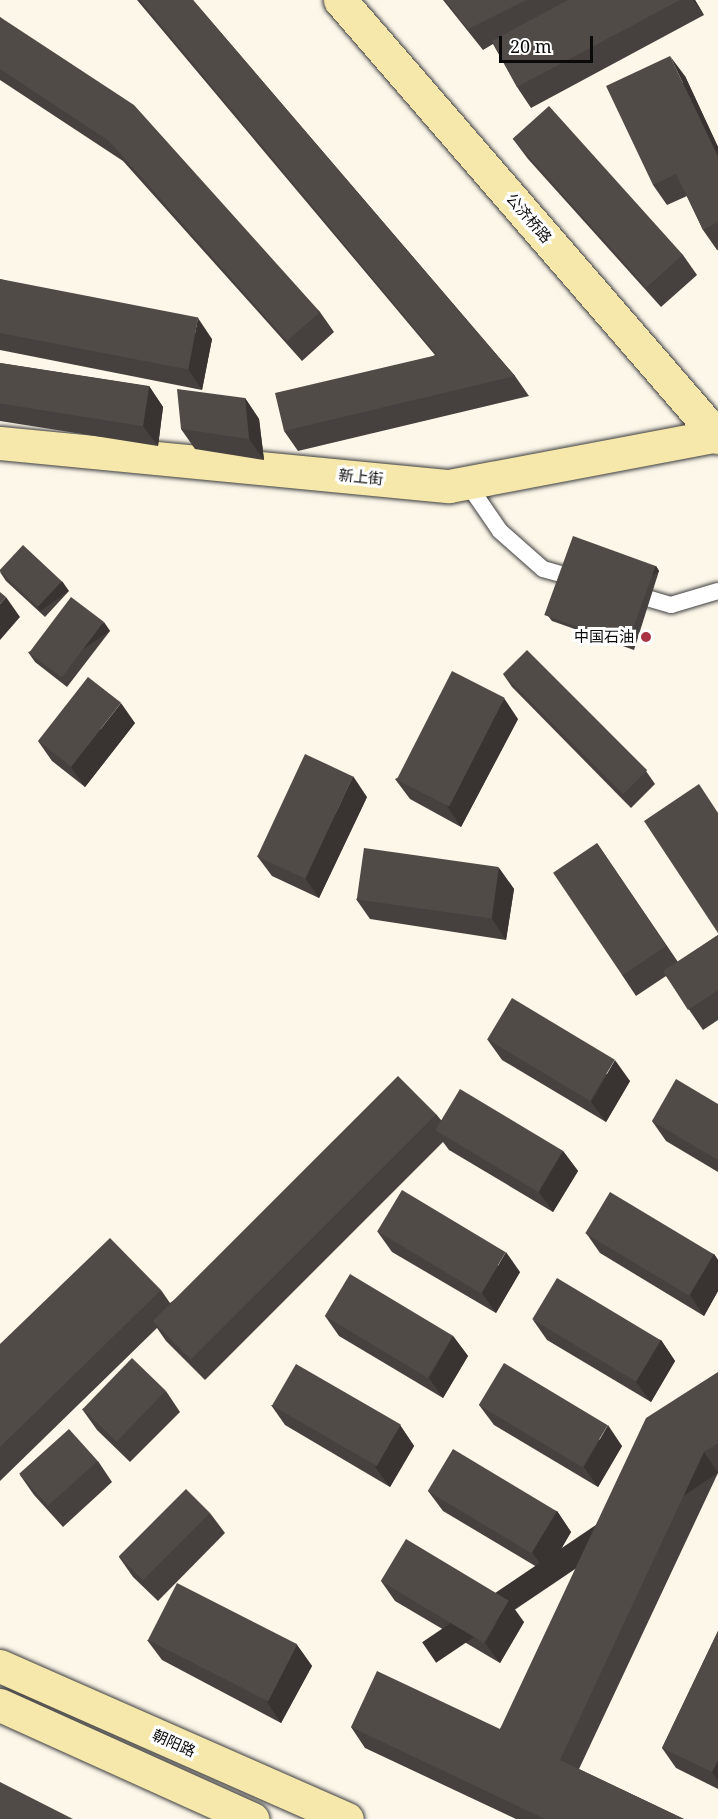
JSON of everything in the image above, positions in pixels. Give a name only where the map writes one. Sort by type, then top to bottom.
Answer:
[{"type":"main road","name":"公济桥路","points":[[340,0],[718,436]]},
{"type":"main road","name":"新上街","points":[[0,442],[449,486],[718,436]]},
{"type":"main road","name":"朝阳路","points":[[0,1666],[347,1819]]},
{"type":"main road","points":[[0,1705],[252,1819]]},
{"type":"lane","points":[[467,483],[500,531],[543,569],[596,584]]},
{"type":"lane","points":[[618,590],[671,605],[718,591]]},
{"type":"building","points":[[140,0],[193,0],[515,376],[284,431],[275,393],[437,355]]},
{"type":"building","points":[[445,0],[526,0],[468,29]]},
{"type":"building","points":[[568,0],[680,0],[517,87],[492,41]]},
{"type":"building","points":[[0,17],[134,105],[320,312],[287,341],[109,141],[0,69]]},
{"type":"building","points":[[670,56],[718,157],[718,222],[703,230],[676,174],[653,185],[606,86]]},
{"type":"building","points":[[549,106],[683,255],[646,287],[513,139]]},
{"type":"building","points":[[0,279],[198,318],[188,370],[0,333]]},
{"type":"building","points":[[0,363],[149,387],[143,426],[0,403]]},
{"type":"building","points":[[177,389],[245,398],[249,439],[181,429]]},
{"type":"building","points":[[573,536],[656,566],[627,645],[544,615]]},
{"type":"building","points":[[23,545],[62,581],[38,607],[0,571]]},
{"type":"building","points":[[0,592],[6,597],[0,604]]},
{"type":"building","points":[[71,597],[104,622],[62,678],[29,653]]},
{"type":"building","points":[[527,650],[647,770],[623,794],[503,674]]},
{"type":"building","points":[[452,671],[505,698],[449,806],[397,780]]},
{"type":"building","points":[[88,677],[121,703],[71,767],[38,741]]},
{"type":"building","points":[[305,754],[353,776],[305,879],[257,856]]},
{"type":"building","points":[[699,784],[718,813],[718,933],[644,821]]},
{"type":"building","points":[[597,843],[666,946],[622,975],[553,873]]},
{"type":"building","points":[[364,848],[499,867],[491,918],[357,899]]},
{"type":"building","points":[[718,935],[718,990],[688,1010],[663,971]]},
{"type":"building","points":[[512,998],[615,1060],[590,1101],[487,1039]]},
{"type":"building","points":[[398,1076],[436,1114],[191,1360],[153,1321]]},
{"type":"building","points":[[676,1079],[718,1104],[718,1160],[652,1121]]},
{"type":"building","points":[[460,1089],[563,1151],[538,1192],[435,1130]]},
{"type":"building","points":[[402,1190],[506,1252],[481,1293],[377,1231]]},
{"type":"building","points":[[610,1192],[714,1254],[689,1295],[585,1233]]},
{"type":"building","points":[[110,1238],[161,1290],[0,1447],[0,1344]]},
{"type":"building","points":[[350,1274],[453,1336],[428,1378],[325,1316]]},
{"type":"building","points":[[557,1278],[661,1340],[636,1381],[532,1319]]},
{"type":"building","points":[[132,1358],[166,1391],[116,1442],[83,1409]]},
{"type":"building","points":[[504,1363],[608,1425],[582,1467],[479,1405]]},
{"type":"building","points":[[296,1364],[401,1424],[377,1466],[272,1406]]},
{"type":"building","points":[[718,1372],[718,1443],[704,1452],[560,1760],[684,1819],[545,1819],[351,1727],[377,1671],[500,1729],[646,1418]]},
{"type":"building","points":[[69,1429],[98,1461],[48,1506],[19,1474]]},
{"type":"building","points":[[453,1449],[557,1511],[531,1553],[428,1491]]},
{"type":"building","points":[[186,1489],[210,1513],[143,1580],[119,1556]]},
{"type":"building","points":[[406,1539],[509,1601],[484,1643],[381,1581]]},
{"type":"building","points":[[177,1583],[297,1644],[268,1701],[148,1640]]},
{"type":"building","points":[[718,1631],[718,1760],[712,1772],[662,1748]]},
{"type":"building","points":[[0,1782],[73,1819],[0,1819]]},
{"type":"place","name":"中国石油","points":[[646,637]]}]
